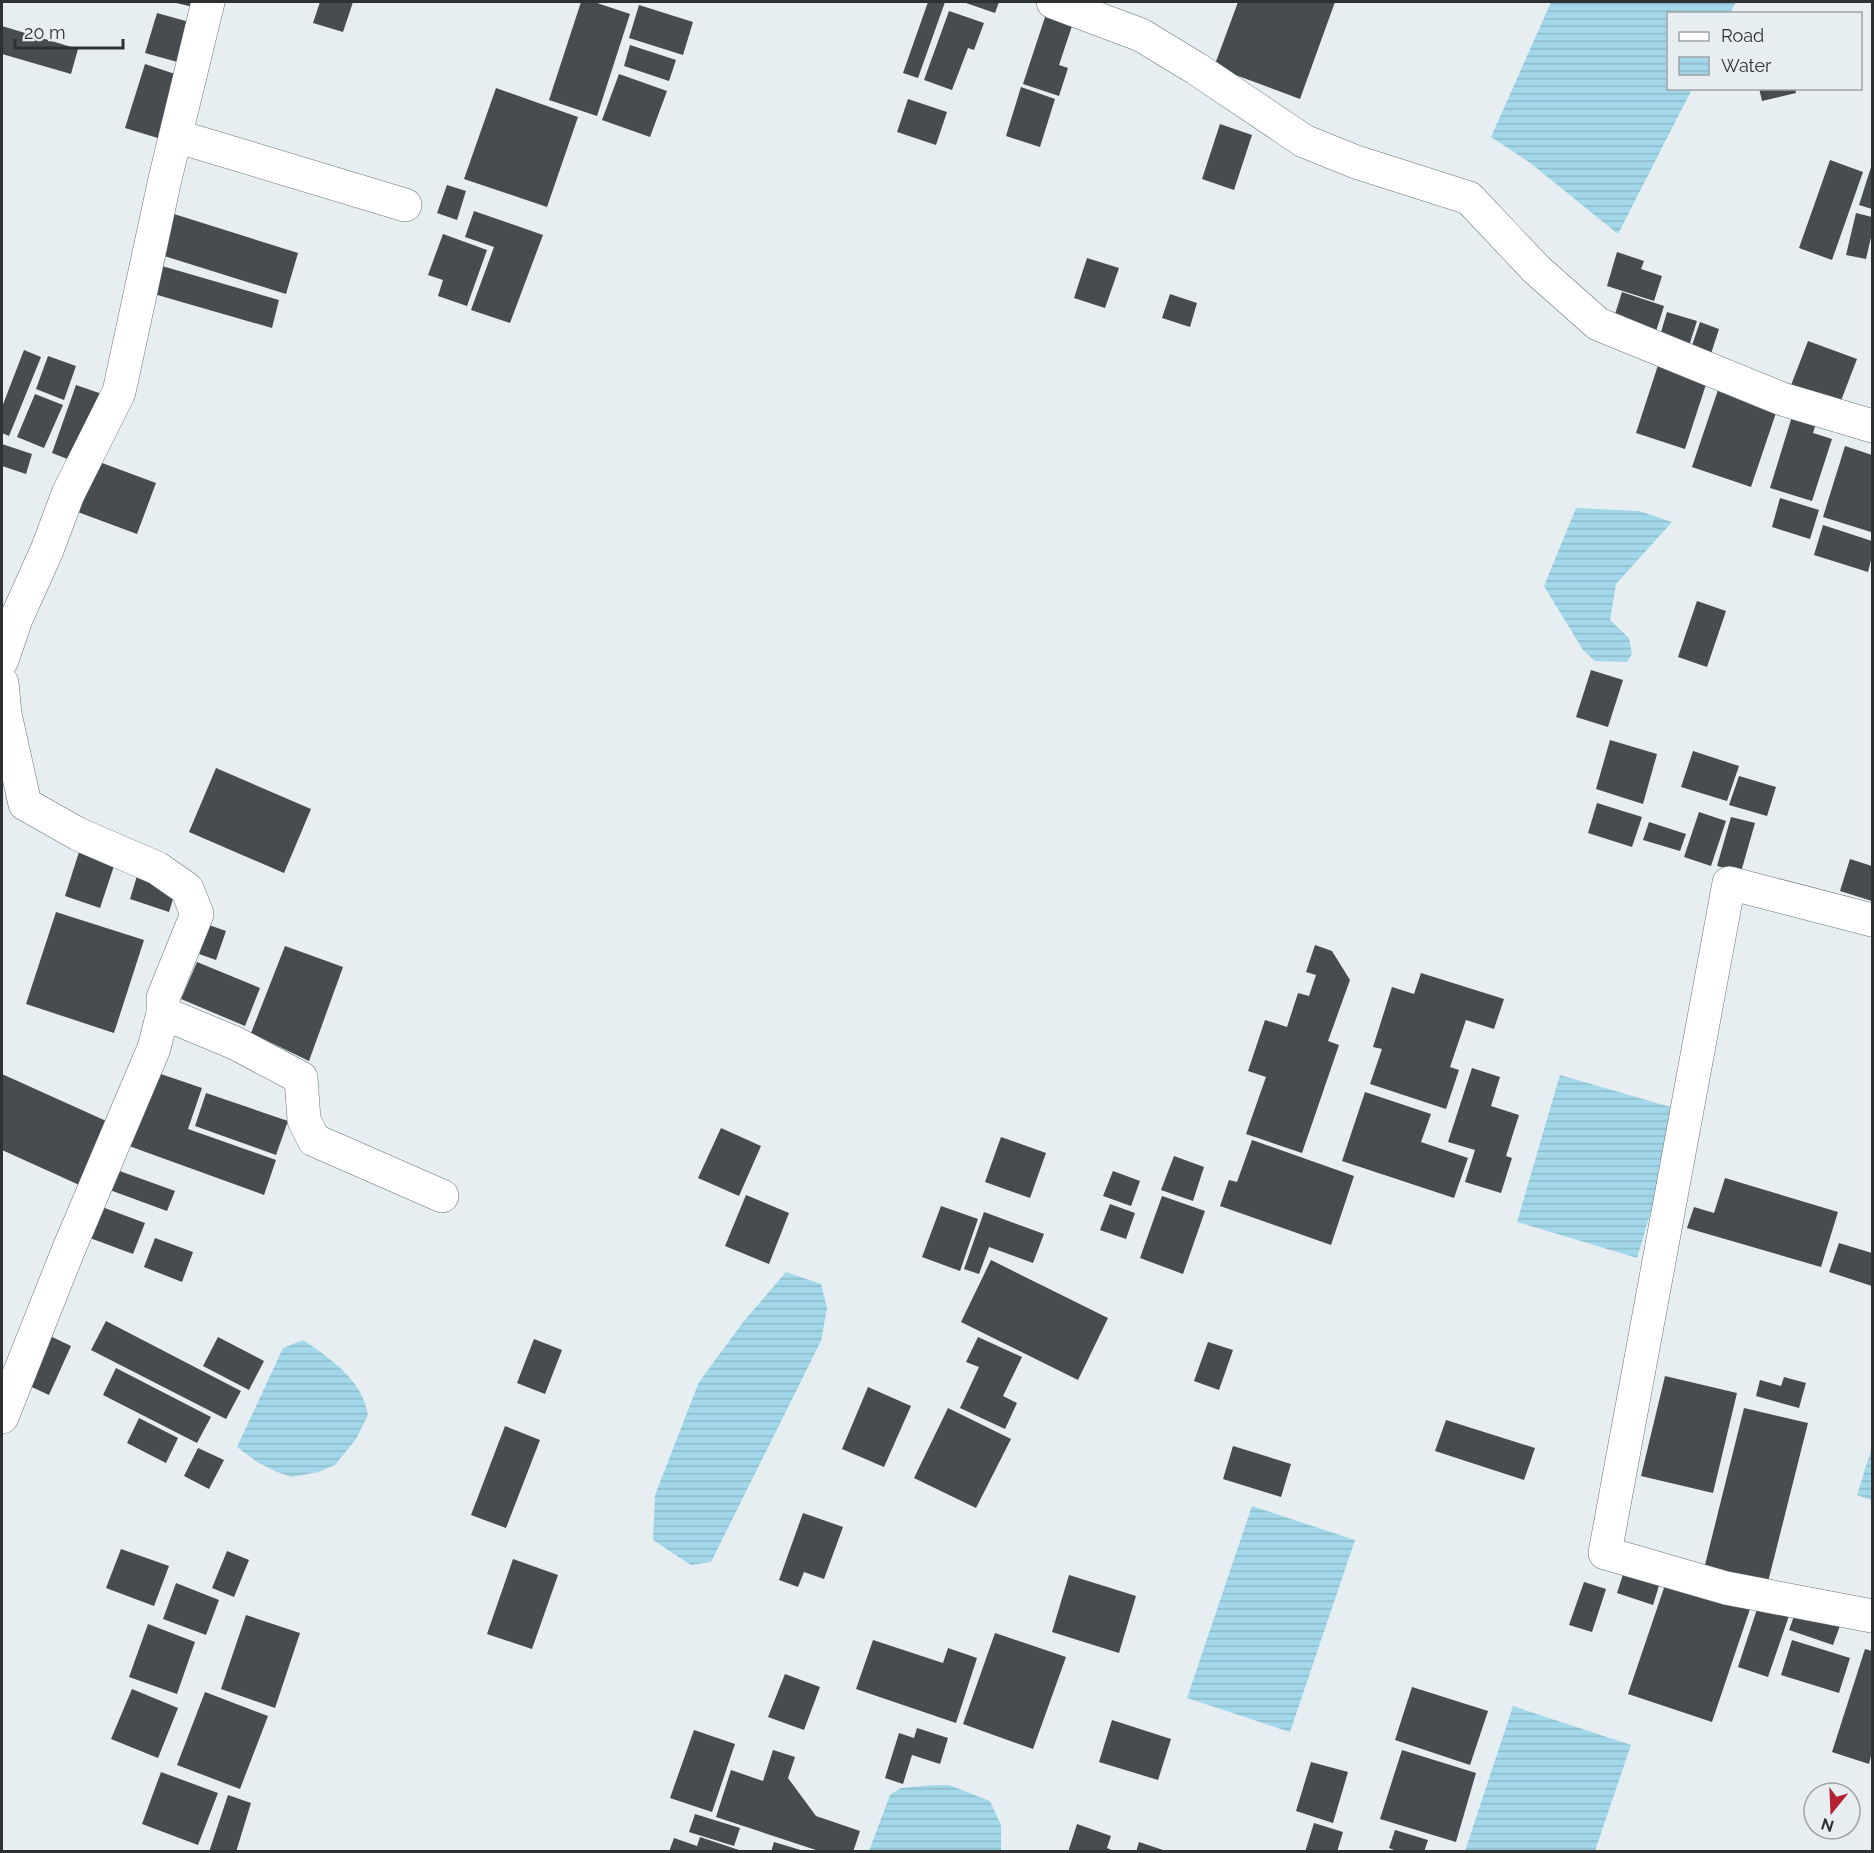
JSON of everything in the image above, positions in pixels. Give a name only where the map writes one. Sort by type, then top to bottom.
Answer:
[{"type":"street","points":[[2,660],[16,619],[47,550],[68,494],[119,392],[138,311],[144,270],[208,2]]},
{"type":"street","points":[[1053,2],[1141,35],[1197,69],[1304,141],[1356,162],[1469,198],[1536,269],[1598,324],[1782,399],[1872,426]]},
{"type":"street","points":[[176,136],[405,205]]},
{"type":"street","points":[[2,683],[5,714],[25,804],[78,834],[158,868],[187,889],[197,914],[163,998],[163,1013],[154,1048],[68,1251],[2,1417]]},
{"type":"street","points":[[1872,920],[1729,883],[1605,1553],[1726,1588],[1872,1616]]},
{"type":"street","points":[[163,1013],[235,1043],[301,1078],[304,1120],[314,1140],[442,1196]]},
{"type":"water","points":[[1551,2],[1736,2],[1731,12],[1667,12],[1667,90],[1691,90],[1618,234],[1529,162],[1491,137]]},
{"type":"water","points":[[1576,508],[1639,511],[1672,522],[1616,584],[1610,620],[1629,638],[1632,654],[1627,662],[1595,661],[1583,650],[1544,586]]},
{"type":"water","points":[[1560,1075],[1681,1110],[1637,1258],[1517,1222]]},
{"type":"water","points":[[786,1272],[821,1284],[827,1308],[821,1341],[711,1562],[691,1565],[653,1540],[655,1495],[699,1382],[744,1321]]},
{"type":"water","points":[[303,1340],[349,1377],[365,1403],[368,1415],[356,1439],[335,1465],[318,1472],[292,1477],[257,1462],[237,1447],[283,1348]]},
{"type":"water","points":[[1872,1447],[1872,1500],[1857,1495]]},
{"type":"water","points":[[1252,1506],[1355,1540],[1290,1732],[1187,1698]]},
{"type":"water","points":[[1513,1706],[1631,1745],[1595,1851],[1465,1851]]},
{"type":"water","points":[[949,1785],[990,1801],[1001,1825],[1001,1851],[869,1851],[890,1795],[901,1788]]},
{"type":"building","points":[[172,2],[194,2],[193,7]]},
{"type":"building","points":[[320,2],[353,2],[343,32],[313,23]]},
{"type":"building","points":[[581,2],[594,2],[630,14],[597,116],[549,100]]},
{"type":"building","points":[[928,2],[945,2],[918,78],[903,73]]},
{"type":"building","points":[[963,2],[999,2],[995,13]]},
{"type":"building","points":[[1238,2],[1335,2],[1300,99],[1214,67]]},
{"type":"building","points":[[639,5],[693,22],[683,55],[629,38]]},
{"type":"building","points":[[949,11],[984,23],[974,50],[968,48],[952,90],[924,80]]},
{"type":"building","points":[[157,13],[193,23],[181,63],[145,53]]},
{"type":"building","points":[[1046,14],[1073,23],[1059,65],[1068,68],[1059,96],[1023,84]]},
{"type":"building","points":[[2,26],[78,49],[71,74],[2,54]]},
{"type":"building","points":[[630,45],[676,60],[669,81],[624,66]]},
{"type":"building","points":[[145,64],[181,76],[161,139],[125,128]]},
{"type":"building","points":[[619,74],[667,91],[650,137],[602,120]]},
{"type":"building","points":[[1021,87],[1055,99],[1040,147],[1006,136]]},
{"type":"building","points":[[496,88],[578,117],[547,207],[464,179]]},
{"type":"building","points":[[1759,90],[1795,90],[1796,93],[1762,101]]},
{"type":"building","points":[[908,99],[947,112],[936,145],[897,132]]},
{"type":"building","points":[[1220,124],[1252,135],[1234,190],[1202,179]]},
{"type":"building","points":[[1830,160],[1863,172],[1832,260],[1799,248]]},
{"type":"building","points":[[1872,164],[1872,209],[1859,205]]},
{"type":"building","points":[[447,185],[466,191],[457,220],[437,213]]},
{"type":"building","points":[[474,211],[543,235],[510,323],[471,310],[494,247],[465,237]]},
{"type":"building","points":[[1856,213],[1872,217],[1872,233],[1866,259],[1846,255]]},
{"type":"building","points":[[174,214],[298,253],[286,294],[161,255]]},
{"type":"building","points":[[443,234],[487,250],[467,306],[438,296],[443,280],[428,275]]},
{"type":"building","points":[[1617,252],[1644,261],[1641,269],[1662,276],[1654,301],[1607,286]]},
{"type":"building","points":[[1087,258],[1119,268],[1105,308],[1074,298]]},
{"type":"building","points":[[162,266],[279,300],[272,328],[154,294]]},
{"type":"building","points":[[1622,292],[1664,306],[1653,341],[1611,327]]},
{"type":"building","points":[[1170,294],[1197,303],[1190,327],[1162,318]]},
{"type":"building","points":[[1667,312],[1697,321],[1688,349],[1659,339]]},
{"type":"building","points":[[1700,322],[1719,329],[1710,357],[1690,351]]},
{"type":"building","points":[[1808,341],[1857,359],[1837,411],[1788,393]]},
{"type":"building","points":[[24,350],[41,357],[9,436],[2,433],[2,407]]},
{"type":"building","points":[[48,356],[76,366],[64,400],[36,389]]},
{"type":"building","points":[[1661,356],[1710,372],[1685,449],[1636,433]]},
{"type":"building","points":[[1720,384],[1779,404],[1751,487],[1692,467]]},
{"type":"building","points":[[76,385],[102,394],[78,463],[52,453]]},
{"type":"building","points":[[35,394],[63,405],[44,448],[17,437]]},
{"type":"building","points":[[1793,413],[1817,420],[1813,433],[1832,439],[1812,501],[1770,488]]},
{"type":"building","points":[[2,444],[32,454],[26,474],[2,466]]},
{"type":"building","points":[[1845,446],[1872,455],[1871,532],[1823,517]]},
{"type":"building","points":[[94,460],[156,483],[137,534],[75,511]]},
{"type":"building","points":[[1780,498],[1819,510],[1810,539],[1772,527]]},
{"type":"building","points":[[1823,525],[1872,541],[1872,556],[1868,572],[1814,555]]},
{"type":"building","points":[[1697,601],[1726,611],[1707,667],[1678,657]]},
{"type":"building","points":[[1591,670],[1623,680],[1608,727],[1576,717]]},
{"type":"building","points":[[1610,740],[1657,754],[1643,804],[1596,789]]},
{"type":"building","points":[[1693,751],[1739,766],[1727,801],[1681,787]]},
{"type":"building","points":[[216,768],[311,809],[284,873],[189,832]]},
{"type":"building","points":[[1739,776],[1776,787],[1767,816],[1729,805]]},
{"type":"building","points":[[1597,803],[1642,817],[1632,847],[1588,833]]},
{"type":"building","points":[[1699,812],[1726,821],[1711,866],[1684,857]]},
{"type":"building","points":[[1731,817],[1755,823],[1741,872],[1717,866]]},
{"type":"building","points":[[1649,822],[1686,834],[1680,851],[1643,840]]},
{"type":"building","points":[[79,852],[115,863],[100,908],[65,896]]},
{"type":"building","points":[[1850,859],[1872,866],[1872,901],[1840,891]]},
{"type":"building","points":[[137,876],[176,889],[169,912],[130,899]]},
{"type":"building","points":[[56,912],[144,940],[114,1033],[26,1004]]},
{"type":"building","points":[[209,925],[226,931],[216,960],[199,954]]},
{"type":"building","points":[[1315,945],[1332,951],[1350,980],[1328,1041],[1339,1045],[1302,1153],[1246,1134],[1266,1077],[1248,1071],[1265,1020],[1287,1027],[1298,993],[1309,996],[1316,975],[1306,972]]},
{"type":"building","points":[[285,946],[343,967],[309,1061],[251,1033]]},
{"type":"building","points":[[197,962],[260,988],[245,1026],[181,999]]},
{"type":"building","points":[[1421,973],[1504,999],[1494,1029],[1466,1020],[1450,1067],[1459,1070],[1446,1109],[1370,1084],[1382,1049],[1373,1047],[1392,987],[1414,994]]},
{"type":"building","points":[[1472,1068],[1500,1077],[1491,1106],[1519,1115],[1506,1156],[1512,1158],[1501,1193],[1465,1182],[1475,1150],[1448,1142]]},
{"type":"building","points":[[155,1072],[202,1088],[188,1129],[276,1160],[264,1195],[129,1146]]},
{"type":"building","points":[[2,1074],[115,1125],[86,1188],[2,1150]]},
{"type":"building","points":[[1365,1092],[1431,1114],[1421,1142],[1468,1158],[1454,1198],[1342,1161]]},
{"type":"building","points":[[206,1093],[288,1121],[276,1155],[195,1126]]},
{"type":"building","points":[[721,1128],[761,1146],[739,1196],[698,1178]]},
{"type":"building","points":[[1001,1137],[1046,1153],[1030,1198],[985,1182]]},
{"type":"building","points":[[1252,1140],[1354,1176],[1331,1245],[1220,1206],[1229,1180],[1237,1182]]},
{"type":"building","points":[[1174,1156],[1204,1167],[1193,1201],[1161,1190]]},
{"type":"building","points":[[114,1169],[175,1191],[167,1211],[107,1189]]},
{"type":"building","points":[[1113,1171],[1140,1181],[1131,1206],[1103,1196]]},
{"type":"building","points":[[1725,1178],[1838,1212],[1821,1267],[1687,1228],[1694,1207],[1714,1213]]},
{"type":"building","points":[[746,1195],[789,1213],[769,1264],[725,1246]]},
{"type":"building","points":[[1162,1196],[1205,1211],[1183,1274],[1140,1258]]},
{"type":"building","points":[[1110,1204],[1135,1213],[1126,1239],[1100,1230]]},
{"type":"building","points":[[941,1206],[978,1219],[960,1271],[922,1257]]},
{"type":"building","points":[[102,1207],[145,1223],[133,1254],[90,1238]]},
{"type":"building","points":[[984,1212],[1044,1234],[1033,1263],[989,1247],[979,1274],[964,1269]]},
{"type":"building","points":[[155,1238],[193,1252],[182,1282],[144,1267]]},
{"type":"building","points":[[1839,1243],[1872,1253],[1872,1286],[1829,1272]]},
{"type":"building","points":[[991,1260],[1108,1318],[1078,1380],[961,1322]]},
{"type":"building","points":[[106,1321],[241,1391],[226,1419],[91,1350]]},
{"type":"building","points":[[46,1334],[71,1346],[49,1395],[23,1383]]},
{"type":"building","points":[[218,1337],[264,1361],[249,1390],[203,1366]]},
{"type":"building","points":[[978,1337],[1022,1357],[1003,1396],[1017,1403],[1005,1429],[960,1408],[979,1367],[966,1362]]},
{"type":"building","points":[[534,1339],[562,1350],[545,1394],[517,1383]]},
{"type":"building","points":[[1208,1342],[1233,1350],[1219,1390],[1194,1381]]},
{"type":"building","points":[[116,1368],[211,1417],[197,1443],[103,1395]]},
{"type":"building","points":[[1665,1376],[1737,1393],[1713,1493],[1641,1476]]},
{"type":"building","points":[[1784,1377],[1806,1383],[1799,1408],[1756,1396],[1760,1380],[1781,1386]]},
{"type":"building","points":[[868,1387],[911,1406],[884,1467],[842,1449]]},
{"type":"building","points":[[948,1408],[1011,1439],[976,1508],[914,1478]]},
{"type":"building","points":[[1744,1408],[1808,1423],[1766,1590],[1703,1573]]},
{"type":"building","points":[[139,1418],[178,1438],[166,1463],[127,1443]]},
{"type":"building","points":[[1446,1420],[1535,1448],[1524,1480],[1435,1451]]},
{"type":"building","points":[[505,1426],[540,1440],[506,1528],[471,1515]]},
{"type":"building","points":[[1233,1446],[1291,1464],[1281,1497],[1223,1479]]},
{"type":"building","points":[[198,1448],[224,1460],[209,1489],[184,1476]]},
{"type":"building","points":[[803,1513],[843,1527],[824,1579],[804,1572],[798,1587],[779,1580]]},
{"type":"building","points":[[121,1549],[169,1566],[154,1606],[106,1588]]},
{"type":"building","points":[[227,1551],[249,1560],[234,1597],[212,1588]]},
{"type":"building","points":[[513,1559],[558,1575],[532,1649],[487,1634]]},
{"type":"building","points":[[1626,1565],[1662,1576],[1653,1605],[1617,1593]]},
{"type":"building","points":[[1069,1575],[1136,1596],[1119,1653],[1052,1632]]},
{"type":"building","points":[[1667,1579],[1751,1606],[1712,1722],[1628,1694]]},
{"type":"building","points":[[1584,1582],[1606,1589],[1592,1632],[1569,1625]]},
{"type":"building","points":[[176,1583],[219,1600],[206,1635],[163,1619]]},
{"type":"building","points":[[1760,1600],[1791,1610],[1768,1677],[1738,1667]]},
{"type":"building","points":[[1797,1608],[1841,1623],[1833,1645],[1789,1630]]},
{"type":"building","points":[[246,1615],[300,1633],[275,1708],[221,1689]]},
{"type":"building","points":[[148,1624],[195,1642],[177,1694],[129,1677]]},
{"type":"building","points":[[995,1633],[1066,1657],[1033,1749],[963,1724]]},
{"type":"building","points":[[873,1640],[943,1663],[948,1648],[977,1658],[956,1723],[856,1689]]},
{"type":"building","points":[[1792,1640],[1850,1658],[1839,1693],[1781,1675]]},
{"type":"building","points":[[1865,1649],[1872,1651],[1872,1752],[1869,1764],[1832,1752]]},
{"type":"building","points":[[785,1674],[820,1687],[804,1730],[768,1717]]},
{"type":"building","points":[[1412,1687],[1488,1711],[1470,1765],[1395,1740]]},
{"type":"building","points":[[132,1689],[178,1708],[158,1758],[111,1739]]},
{"type":"building","points":[[205,1692],[268,1716],[240,1789],[177,1765]]},
{"type":"building","points":[[1112,1720],[1171,1739],[1158,1780],[1099,1762]]},
{"type":"building","points":[[917,1728],[948,1738],[940,1764],[912,1755],[903,1784],[885,1778],[899,1733],[914,1738]]},
{"type":"building","points":[[694,1730],[735,1744],[712,1812],[670,1798]]},
{"type":"building","points":[[773,1750],[795,1757],[788,1778],[816,1816],[860,1831],[853,1852],[822,1852],[716,1817],[731,1770],[763,1781]]},
{"type":"building","points":[[1402,1750],[1476,1773],[1456,1842],[1380,1819]]},
{"type":"building","points":[[1311,1762],[1348,1772],[1333,1823],[1296,1811]]},
{"type":"building","points":[[161,1772],[218,1793],[198,1845],[142,1824]]},
{"type":"building","points":[[228,1795],[251,1803],[236,1852],[209,1852]]},
{"type":"building","points":[[695,1814],[740,1828],[734,1846],[689,1832]]},
{"type":"building","points":[[1314,1823],[1343,1832],[1337,1852],[1305,1852]]},
{"type":"building","points":[[1077,1824],[1111,1836],[1107,1848],[1116,1852],[1068,1852]]},
{"type":"building","points":[[1395,1830],[1428,1840],[1424,1852],[1399,1852],[1389,1848]]},
{"type":"building","points":[[700,1837],[742,1852],[669,1852],[674,1838],[697,1846]]},
{"type":"building","points":[[774,1842],[804,1851],[804,1852],[771,1852]]},
{"type":"building","points":[[1139,1842],[1166,1851],[1166,1852],[1136,1852]]}]
